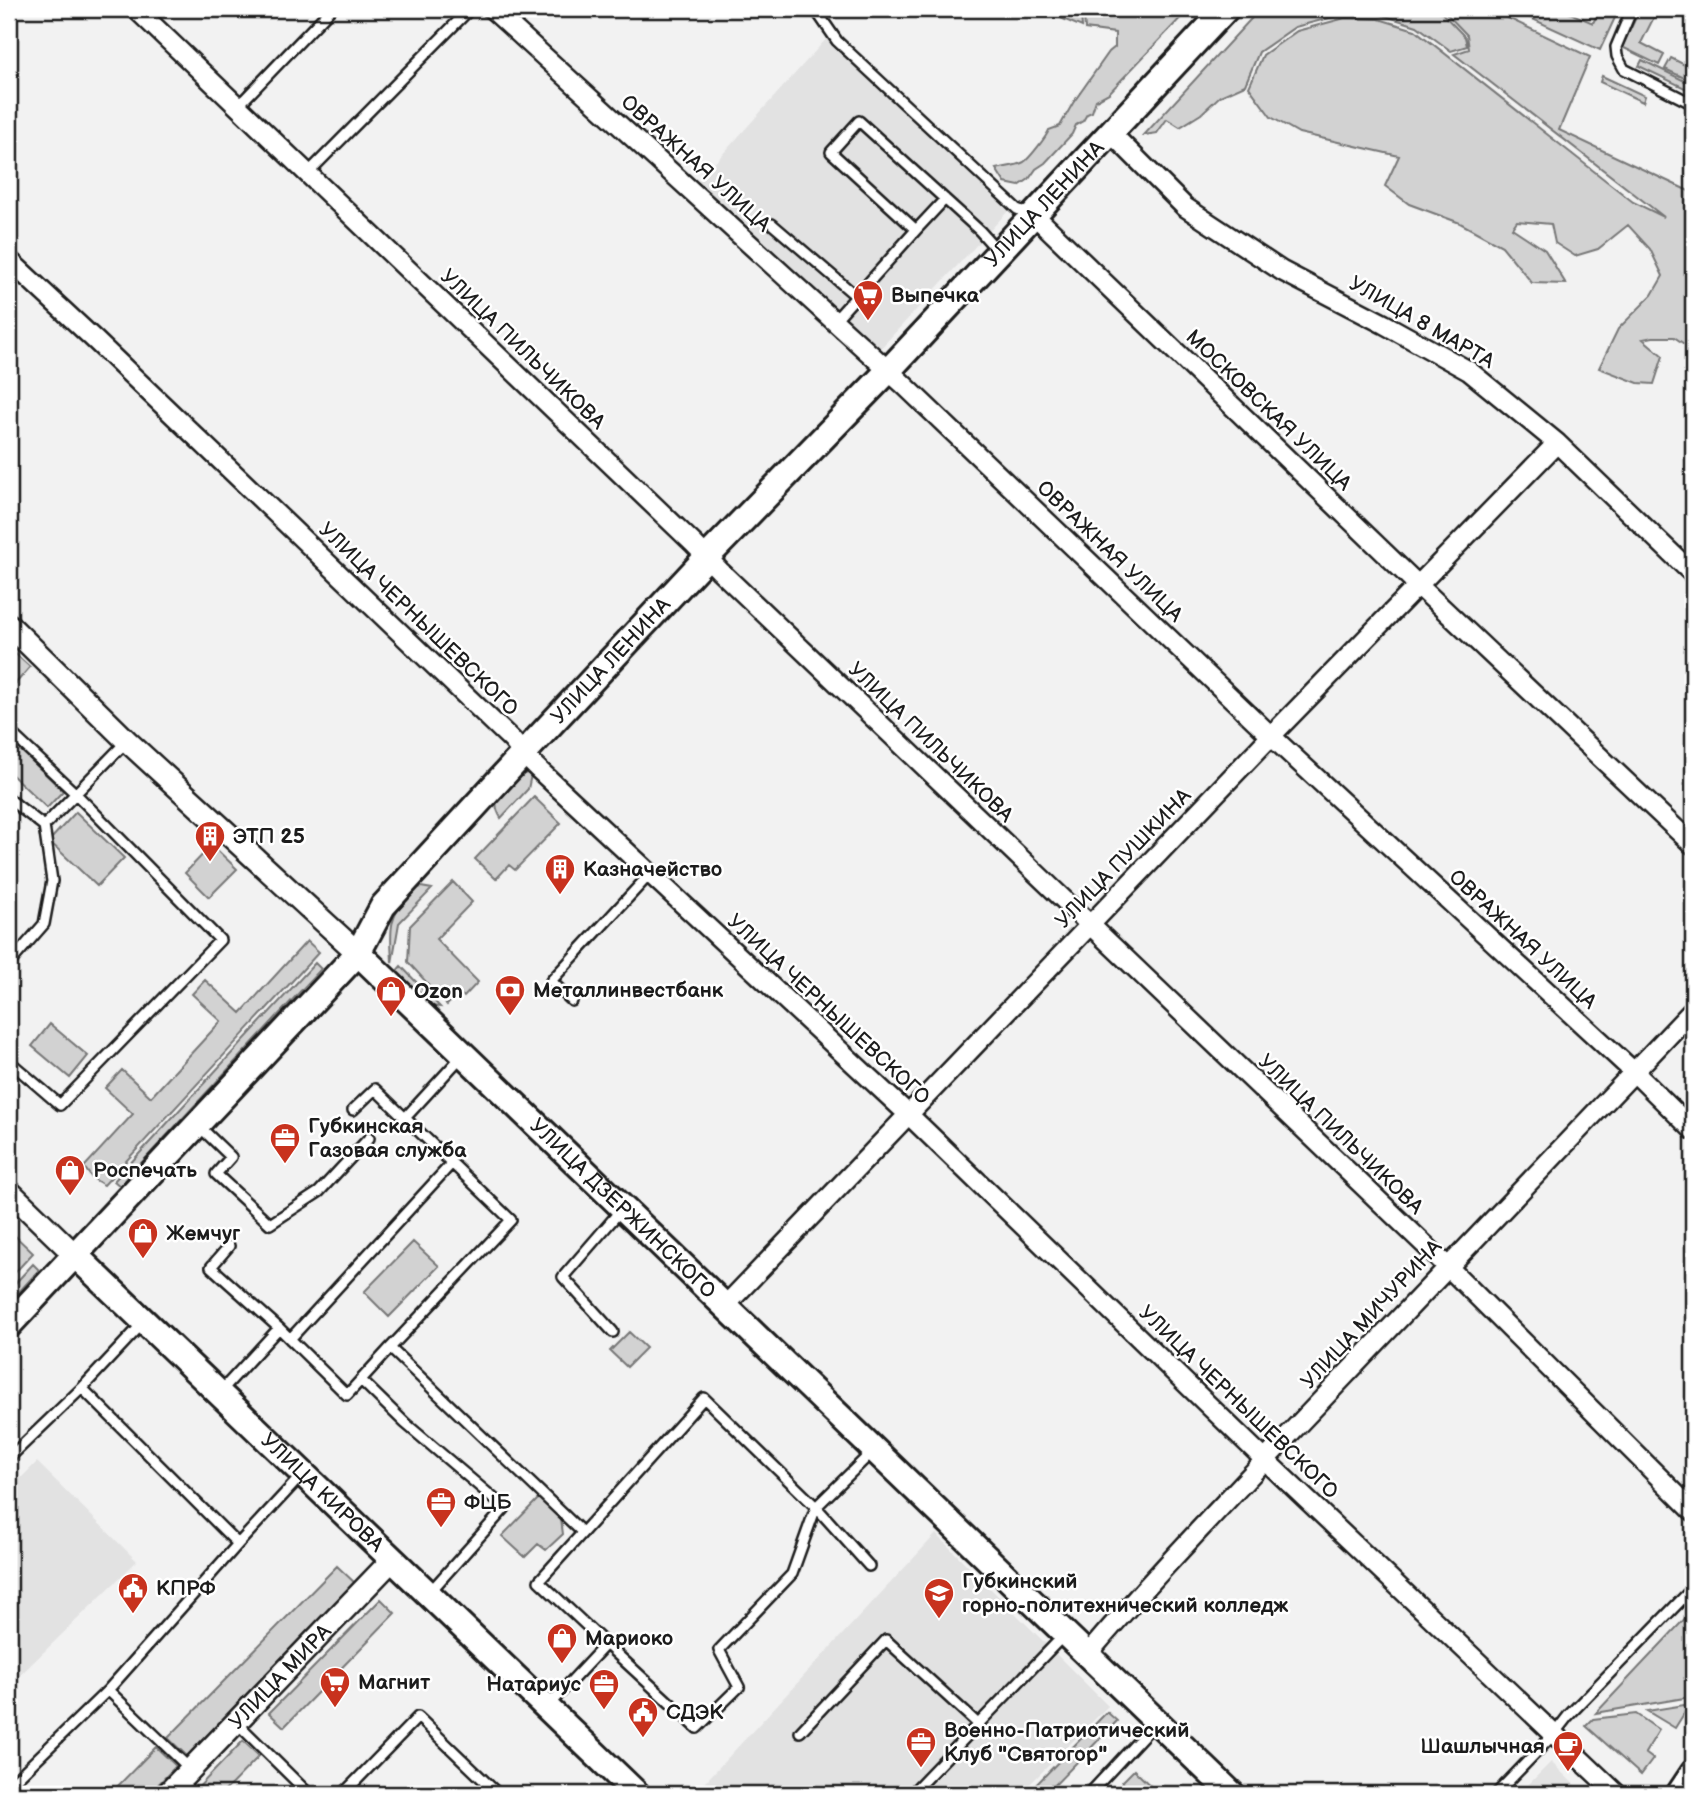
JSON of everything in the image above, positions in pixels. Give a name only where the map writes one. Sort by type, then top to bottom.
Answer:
[{"type":"main road","name":"УЛИЦА ЛЕНИНА","points":[[9,1325],[358,953],[383,906],[523,754],[707,557],[888,371],[1226,9]]},
{"type":"main road","name":"УЛИЦА ДЗЕРЖИНСКОГО","points":[[358,953],[1232,1794]]},
{"type":"main road","name":"УЛИЦА КИРОВА","points":[[75,1255],[637,1794]]},
{"type":"main road","points":[[1679,1794],[1693,1773]]},
{"type":"street","name":"УЛИЦА ПИЛЬЧИКОВА","points":[[136,9],[1447,1266],[1693,1511]]},
{"type":"street","name":"ОВРАЖНАЯ УЛИЦА","points":[[492,9],[835,320],[1271,736],[1634,1072],[1693,1130]]},
{"type":"street","name":"УЛИЦА 8 МАРТА","points":[[1111,133],[1185,207],[1282,271],[1469,371],[1557,443],[1693,574]]},
{"type":"street","name":"МОСКОВСКАЯ УЛИЦА","points":[[1033,215],[1693,845]]},
{"type":"street","name":"УЛИЦА ЧЕРНЫШЕВСКОГО","points":[[9,260],[482,711],[523,754],[909,1115],[1265,1460],[1617,1794]]},
{"type":"street","name":"УЛИЦА ПУШКИНА","points":[[724,1306],[1271,736],[1557,443]]},
{"type":"street","name":"УЛИЦА ДЗЕРЖИНСКОГО","points":[[9,625],[127,741],[358,953]]},
{"type":"street","name":"УЛИЦА МИЧУРИНА","points":[[1087,1655],[1118,1618],[1447,1266],[1693,1010]]},
{"type":"street","name":"УЛИЦА КИРОВА","points":[[9,1191],[75,1255]]},
{"type":"street","name":"УЛИЦА МИРА","points":[[167,1794],[392,1560]]},
{"type":"lane","points":[[238,106],[331,9]]},
{"type":"lane","points":[[308,173],[470,9]]},
{"type":"lane","name":"МОСКОВСКАЯ УЛИЦА","points":[[815,9],[837,41],[1017,209],[1033,215]]},
{"type":"lane","points":[[1632,9],[1616,47],[1617,56],[1624,69],[1693,104]]},
{"type":"lane","points":[[916,230],[831,152],[859,121],[979,231],[998,252]]},
{"type":"lane","points":[[835,320],[945,199]]},
{"type":"lane","points":[[772,224],[856,296]]},
{"type":"lane","points":[[9,731],[76,794],[220,940],[60,1105],[9,1060]]},
{"type":"lane","points":[[44,826],[127,741]]},
{"type":"lane","points":[[9,799],[44,826],[52,881],[44,924],[10,962]]},
{"type":"lane","points":[[572,1001],[551,981],[650,874]]},
{"type":"lane","points":[[405,1118],[463,1054]]},
{"type":"lane","points":[[229,1246],[211,1267],[279,1328],[347,1395],[511,1220],[375,1089],[353,1110]]},
{"type":"lane","points":[[198,1124],[231,1157],[216,1174],[270,1224],[319,1192],[369,1138]]},
{"type":"lane","points":[[290,1339],[452,1163]]},
{"type":"lane","points":[[613,1332],[564,1277],[623,1208]]},
{"type":"lane","points":[[9,1458],[82,1388],[144,1322]]},
{"type":"lane","points":[[219,1392],[279,1328]]},
{"type":"lane","points":[[390,1348],[582,1532]]},
{"type":"lane","points":[[361,1380],[405,1423],[505,1508],[428,1594]]},
{"type":"lane","points":[[82,1388],[238,1544]]},
{"type":"lane","points":[[869,1566],[816,1507],[704,1398],[539,1581],[697,1728],[739,1687],[719,1650],[792,1574],[816,1507],[874,1450]]},
{"type":"lane","points":[[9,1786],[108,1690],[303,1474]]},
{"type":"lane","points":[[1496,1794],[1693,1588]]},
{"type":"lane","points":[[911,1794],[1065,1634]]},
{"type":"lane","points":[[800,1732],[886,1640],[978,1724]]},
{"type":"lane","points":[[546,1708],[606,1644]]},
{"type":"lane","points":[[108,1690],[191,1770]]},
{"type":"lane","points":[[343,1794],[418,1717],[496,1794]]},
{"type":"lane","points":[[236,1722],[309,1794]]},
{"type":"lane","points":[[1089,1794],[1157,1722]]},
{"type":"shaded area","points":[[1039,9],[1088,9],[1081,14],[1082,27]]},
{"type":"shaded area","points":[[1092,9],[1189,9],[1109,93],[1096,100],[1092,112],[1076,125],[1072,134],[1029,179],[1019,186],[1005,183],[996,169],[1024,162],[1030,157],[1049,130],[1060,126],[1073,103],[1115,47],[1115,33],[1085,29],[1084,15]]},
{"type":"shaded area","points":[[1260,9],[1438,9],[1465,37],[1467,46],[1451,51],[1417,26],[1379,14],[1345,14],[1295,27],[1259,52],[1245,85],[1220,96],[1201,114],[1180,127],[1167,119],[1157,133],[1144,135]]},
{"type":"shaded area","points":[[1442,9],[1489,9],[1590,57],[1559,130],[1693,193],[1693,350],[1674,337],[1643,339],[1663,356],[1654,384],[1638,383],[1599,368],[1618,329],[1652,295],[1663,276],[1650,249],[1628,225],[1598,249],[1575,256],[1555,243],[1551,224],[1517,221],[1512,228],[1545,250],[1566,284],[1532,283],[1502,246],[1460,223],[1409,204],[1385,186],[1399,156],[1299,133],[1271,117],[1249,87],[1263,55],[1297,31],[1345,18],[1379,19],[1415,30],[1633,202],[1664,217],[1454,54],[1469,49],[1467,35]]},
{"type":"shaded area","points":[[1511,9],[1561,9],[1593,23],[1600,9],[1619,9],[1600,50]]},
{"type":"shaded area","points":[[1640,9],[1658,9],[1641,43],[1664,55],[1659,65],[1622,47]]},
{"type":"shaded area","points":[[827,38],[1008,211],[879,350],[694,186]]},
{"type":"shaded area","points":[[1671,58],[1693,69],[1693,82],[1665,69]]},
{"type":"shaded area","points":[[1642,60],[1693,85],[1693,92],[1639,66]]},
{"type":"shaded area","points":[[1602,76],[1645,96],[1643,102],[1600,82]]},
{"type":"shaded area","points":[[9,648],[30,667],[9,691]]},
{"type":"shaded area","points":[[9,739],[63,791],[47,808],[9,772]]},
{"type":"shaded area","points":[[527,773],[531,775],[528,789],[501,818],[496,803],[498,797],[509,784]]},
{"type":"shaded area","points":[[534,797],[561,823],[515,870],[509,865],[496,879],[475,859]]},
{"type":"shaded area","points":[[76,812],[124,858],[97,886],[49,841]]},
{"type":"shaded area","points":[[212,845],[237,869],[209,897],[185,873]]},
{"type":"shaded area","points":[[453,882],[472,902],[436,939],[478,982],[464,997],[459,993],[447,1005],[408,962],[410,926]]},
{"type":"shaded area","points":[[421,887],[432,889],[399,923],[392,963],[393,920],[407,897]]},
{"type":"shaded area","points":[[307,941],[319,952],[104,1185],[92,1178],[84,1167],[133,1114],[105,1088],[122,1070],[151,1097],[221,1021],[192,994],[205,980],[241,1013]]},
{"type":"shaded area","points":[[315,963],[321,969],[120,1186],[114,1181]]},
{"type":"shaded area","points":[[401,966],[440,1007],[430,1006],[398,977],[396,972]]},
{"type":"shaded area","points":[[50,1024],[88,1056],[70,1078],[32,1046]]},
{"type":"shaded area","points":[[9,1230],[33,1253],[9,1279]]},
{"type":"shaded area","points":[[413,1242],[439,1266],[389,1317],[364,1292]]},
{"type":"shaded area","points":[[33,1264],[39,1270],[9,1303],[9,1290]]},
{"type":"shaded area","points":[[629,1332],[646,1348],[627,1367],[610,1351]]},
{"type":"shaded area","points":[[37,1462],[137,1561],[9,1686],[9,1490]]},
{"type":"shaded area","points":[[539,1498],[561,1519],[563,1534],[546,1550],[538,1544],[525,1557],[502,1536]]},
{"type":"shaded area","name":"Губкинский горно-политехнический колледж","points":[[936,1534],[1108,1706],[1020,1794],[694,1794]]},
{"type":"shaded area","points":[[337,1566],[356,1584],[187,1756],[168,1738]]},
{"type":"shaded area","points":[[381,1599],[395,1613],[284,1727],[269,1713]]},
{"type":"shaded area","points":[[1693,1610],[1693,1693],[1690,1697],[1596,1713]]},
{"type":"shaded area","points":[[1690,1704],[1675,1728],[1647,1711]]},
{"type":"shaded area","points":[[1107,1712],[1117,1721],[1046,1794],[1027,1794]]},
{"type":"shaded area","points":[[1636,1714],[1659,1730],[1645,1753],[1653,1759],[1641,1775],[1586,1726],[1593,1719]]},
{"type":"shaded area","points":[[243,1741],[259,1756],[222,1794],[192,1794]]},
{"type":"shaded area","points":[[156,1747],[176,1766],[149,1794],[110,1794]]},
{"type":"shaded area","points":[[1551,1762],[1584,1794],[1519,1794]]},
{"type":"shaded area","points":[[1134,1770],[1159,1794],[1135,1794],[1122,1782]]},
{"type":"place","name":"Выпечка","points":[[868,322]]},
{"type":"place","name":"ЭТП 25","points":[[210,863]]},
{"type":"place","name":"Казначейство","points":[[560,896]]},
{"type":"place","name":"Металлинвестбанк","points":[[510,1017]]},
{"type":"place","name":"Ozon","points":[[391,1018]]},
{"type":"place","name":"Губкинская Газовая служба","points":[[285,1165]]},
{"type":"place","name":"Роспечать","points":[[70,1197]]},
{"type":"place","name":"Жемчуг","points":[[143,1260]]},
{"type":"place","name":"ФЦБ","points":[[441,1529]]},
{"type":"place","name":"КПРФ","points":[[133,1615]]},
{"type":"place","name":"Губкинский горно-политехнический колледж","points":[[939,1620]]},
{"type":"place","name":"Мариоко","points":[[562,1665]]},
{"type":"place","name":"Магнит","points":[[335,1709]]},
{"type":"place","name":"Натариус","points":[[604,1711]]},
{"type":"place","name":"СДЭК","points":[[643,1739]]},
{"type":"place","name":"Военно-Патриотический Клуб \"Святогор\"","points":[[921,1769]]},
{"type":"place","name":"Шашлычная","points":[[1568,1773]]}]
